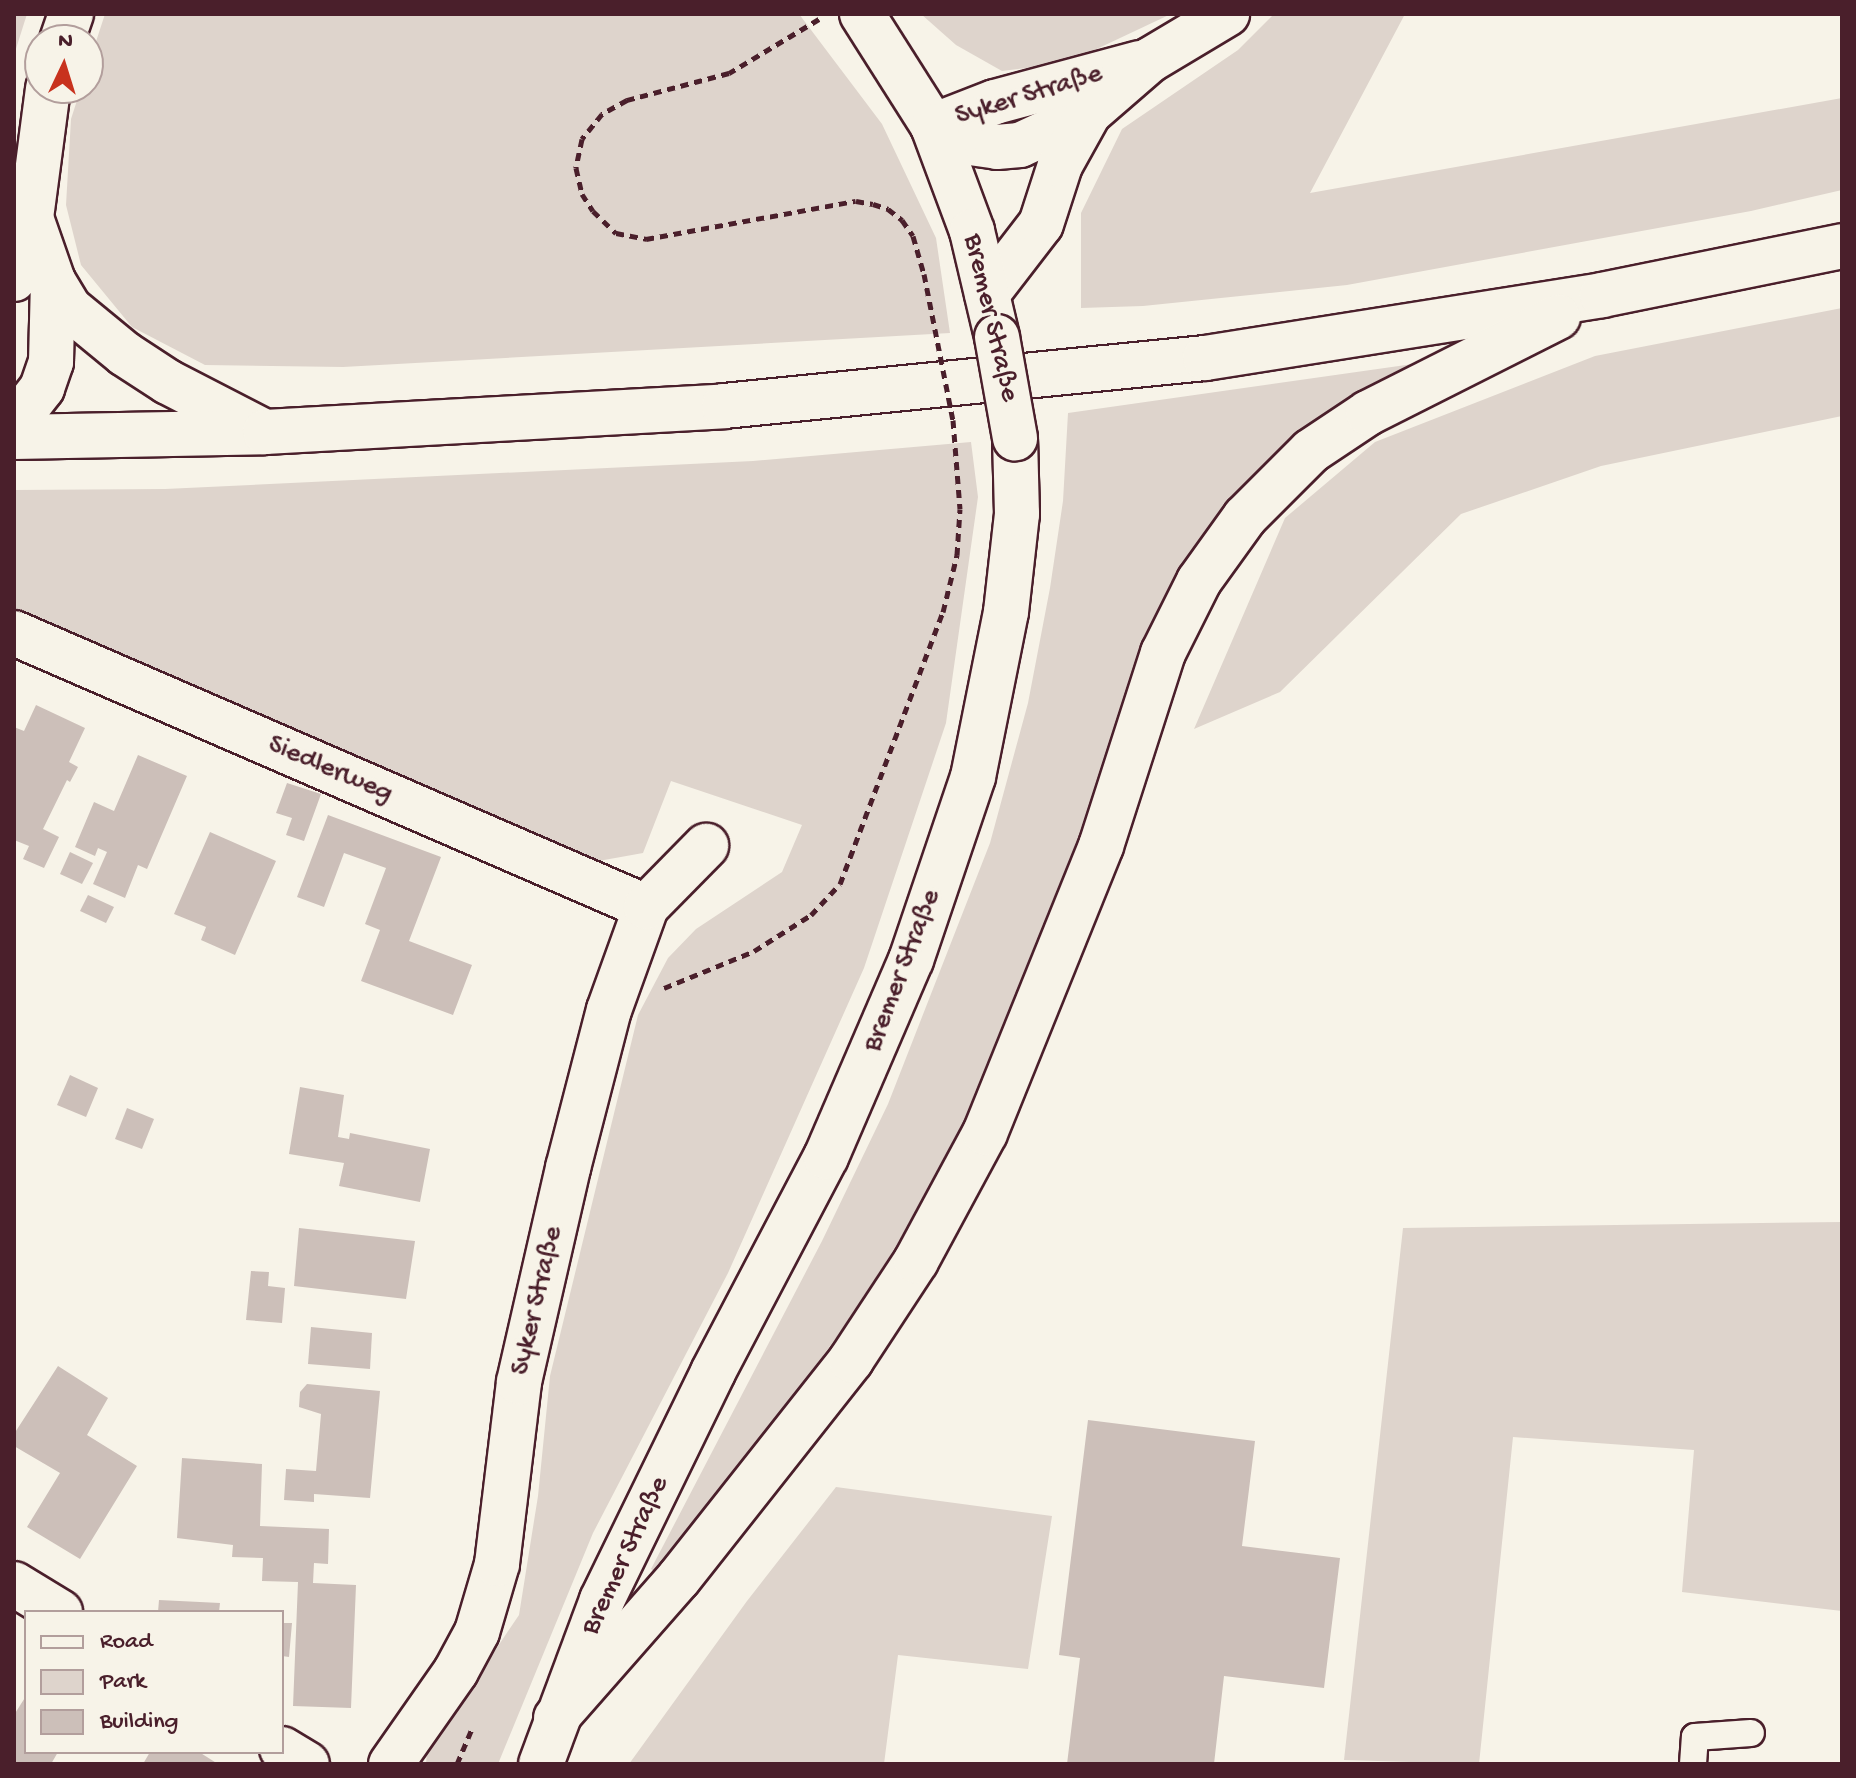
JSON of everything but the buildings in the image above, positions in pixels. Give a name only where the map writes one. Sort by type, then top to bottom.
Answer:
[{"type":"main road","name":"Bremer Straße","points":[[541,1764],[602,1600],[713,1372],[826,1157],[911,960],[973,777],[1006,612],[1017,514],[1015,438],[990,304],[972,231],[933,126],[862,14]]},
{"type":"main road","name":"Syker Straße","points":[[933,126],[963,142],[997,147],[1020,145],[1089,113],[1150,60],[1227,14]]},
{"type":"main road","name":"Syker Straße","points":[[933,126],[995,102],[1150,60]]},
{"type":"main road","points":[[14,424],[42,388],[51,362],[33,280],[31,218],[46,104]]},
{"type":"main road","name":"Syker Straße","points":[[990,304],[1041,224],[1060,165],[1089,113]]},
{"type":"main road","points":[[14,437],[265,432],[724,406],[1174,362],[1602,295],[1842,246]]},
{"type":"main road","points":[[33,280],[114,346],[168,382],[265,432]]},
{"type":"main road","points":[[556,1718],[679,1578],[832,1384],[916,1261],[985,1133],[1101,846],[1163,653],[1199,581],[1245,517],[1311,451],[1368,413],[1602,295]]},
{"type":"main road","name":"Siedlerweg","points":[[14,633],[646,907]]},
{"type":"main road","name":"Syker Straße","points":[[391,1764],[456,1671],[481,1618],[497,1564],[519,1382],[568,1168],[609,1010],[646,907],[706,846]]},
{"type":"main road","points":[[14,1584],[57,1610]]},
{"type":"main road","points":[[284,1750],[307,1764]]},
{"type":"lane","points":[[1693,1764],[1695,1737],[1751,1733]]},
{"type":"path","points":[[609,1010],[754,951],[811,915],[840,884],[943,612],[957,555],[960,509],[953,420],[924,274],[913,236],[902,220],[888,209],[856,201],[646,239],[616,233],[593,211],[582,194],[576,168],[582,139],[602,114],[627,100],[729,73],[826,14]]},
{"type":"green space","points":[[14,14],[27,14],[14,55]]},
{"type":"green space","points":[[105,14],[799,14],[882,124],[936,238],[950,333],[343,367],[205,365],[132,327],[81,265],[66,205],[71,119],[76,104],[104,104],[102,24]]},
{"type":"green space","points":[[921,14],[1171,14],[1067,63],[1002,71],[956,45]]},
{"type":"green space","points":[[1274,14],[1405,14],[1310,193],[1842,98],[1842,190],[1751,211],[1347,285],[1143,306],[1081,308],[1081,213],[1122,129],[1238,50]]},
{"type":"green space","points":[[1842,308],[1842,416],[1601,466],[1461,514],[1280,692],[1194,729],[1285,518],[1375,442],[1595,356]]},
{"type":"green space","points":[[1420,363],[1274,459],[1210,526],[1148,632],[1040,951],[984,1084],[933,1187],[850,1319],[660,1576],[651,1569],[822,1241],[888,1104],[990,843],[1028,703],[1050,588],[1063,501],[1068,413]]},
{"type":"green space","points":[[971,442],[978,497],[946,723],[864,968],[728,1273],[593,1533],[498,1764],[426,1764],[427,1751],[519,1615],[538,1496],[550,1376],[638,1015],[668,958],[696,929],[782,872],[802,825],[671,781],[643,853],[593,862],[14,614],[14,490],[165,489],[753,461]]},
{"type":"green space","points":[[1842,1222],[1842,1611],[1682,1592],[1694,1450],[1513,1437],[1479,1764],[1344,1760],[1403,1228]]},
{"type":"green space","points":[[836,1487],[1052,1516],[1028,1669],[898,1655],[884,1764],[629,1764],[747,1601]]}]
